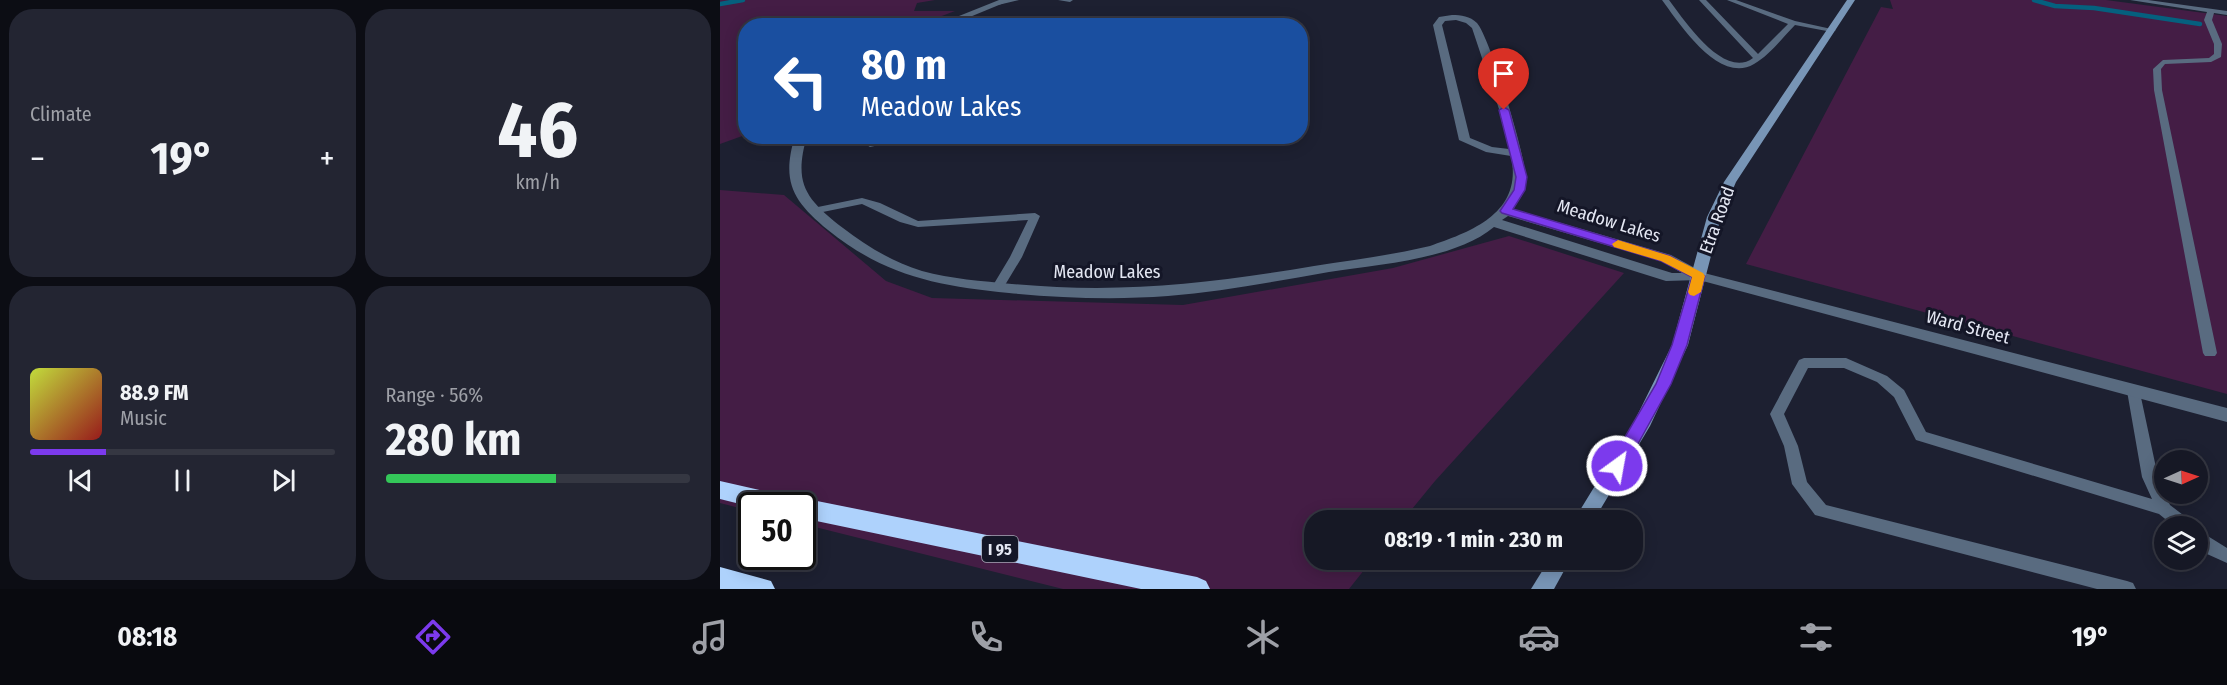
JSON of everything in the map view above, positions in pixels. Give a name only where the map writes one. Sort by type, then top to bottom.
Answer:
[{"type":"highway","points":[[720,490],[738,494]]},
{"type":"highway","name":"I 95","points":[[816,511],[1197,589]]},
{"type":"highway","points":[[720,578],[762,589]]},
{"type":"main road","name":"Etra Road","points":[[1590,510],[1641,426],[1680,345],[1714,216],[1730,182],[1851,0]]},
{"type":"main road","points":[[1542,589],[1554,570]]},
{"type":"street","points":[[959,18],[1003,1]]},
{"type":"street","name":"Meadow Lakes","points":[[799,144],[794,160],[795,183],[801,198],[813,211],[857,246],[906,271],[948,280],[1035,291],[1088,293],[1145,293],[1196,289],[1430,250],[1465,238],[1493,222],[1506,211],[1520,190],[1521,177],[1510,129],[1476,28],[1472,22],[1462,18],[1442,19],[1437,25],[1465,140],[1490,150],[1515,153]]},
{"type":"street","name":"Meadow Lakes","points":[[1506,211],[1666,258],[1699,276]]},
{"type":"street","name":"Meadow Lakes","points":[[1493,222],[1671,278],[1699,276]]},
{"type":"street","name":"Ward Street","points":[[1699,276],[2227,415]]},
{"type":"lane","points":[[1003,1],[1016,0]]},
{"type":"lane","points":[[1061,0],[1070,0]]},
{"type":"lane","points":[[1665,0],[1714,58],[1737,64],[1750,64],[1793,23]]},
{"type":"lane","points":[[1702,0],[1757,57]]},
{"type":"lane","points":[[1730,0],[1793,23],[1832,30]]},
{"type":"lane","points":[[2133,0],[2227,13]]},
{"type":"lane","points":[[2210,353],[2158,90],[2157,69],[2163,62],[2211,60],[2218,55],[2218,44],[2208,20],[2211,11]]},
{"type":"lane","points":[[813,211],[862,201],[871,202],[910,223],[918,224],[1035,216],[1016,257],[998,286]]},
{"type":"lane","points":[[2127,589],[1821,510],[1800,484],[1791,446],[1777,414],[1804,363],[1846,363],[1882,379],[1899,394],[1921,436],[2164,509],[2173,516]]},
{"type":"lane","points":[[2134,391],[2150,477],[2164,509]]},
{"type":"lane","points":[[2208,545],[2227,556]]},
{"type":"shaded area","points":[[720,0],[935,0],[917,3],[914,11],[955,11],[936,18],[738,18],[738,138],[720,144]]},
{"type":"shaded area","points":[[1890,0],[2106,0],[2227,16],[2227,394],[1746,264],[1881,7],[1893,9]]},
{"type":"shaded area","points":[[720,190],[784,195],[886,281],[932,298],[1183,305],[1393,268],[1509,236],[1624,273],[1411,510],[1304,510],[1304,570],[1364,570],[1349,589],[1063,589],[816,527],[816,492],[738,492],[738,508],[720,503]]},
{"type":"waterway","points":[[720,4],[743,0]]},
{"type":"waterway","points":[[2034,0],[2055,6],[2094,8],[2200,24]]},
{"type":"slow traffic","points":[[1618,244],[1666,258],[1699,276],[1694,292]]},
{"type":"route","points":[[1504,110],[1521,177],[1520,190],[1506,211],[1666,258],[1699,276],[1680,345],[1663,384],[1617,466]]}]
